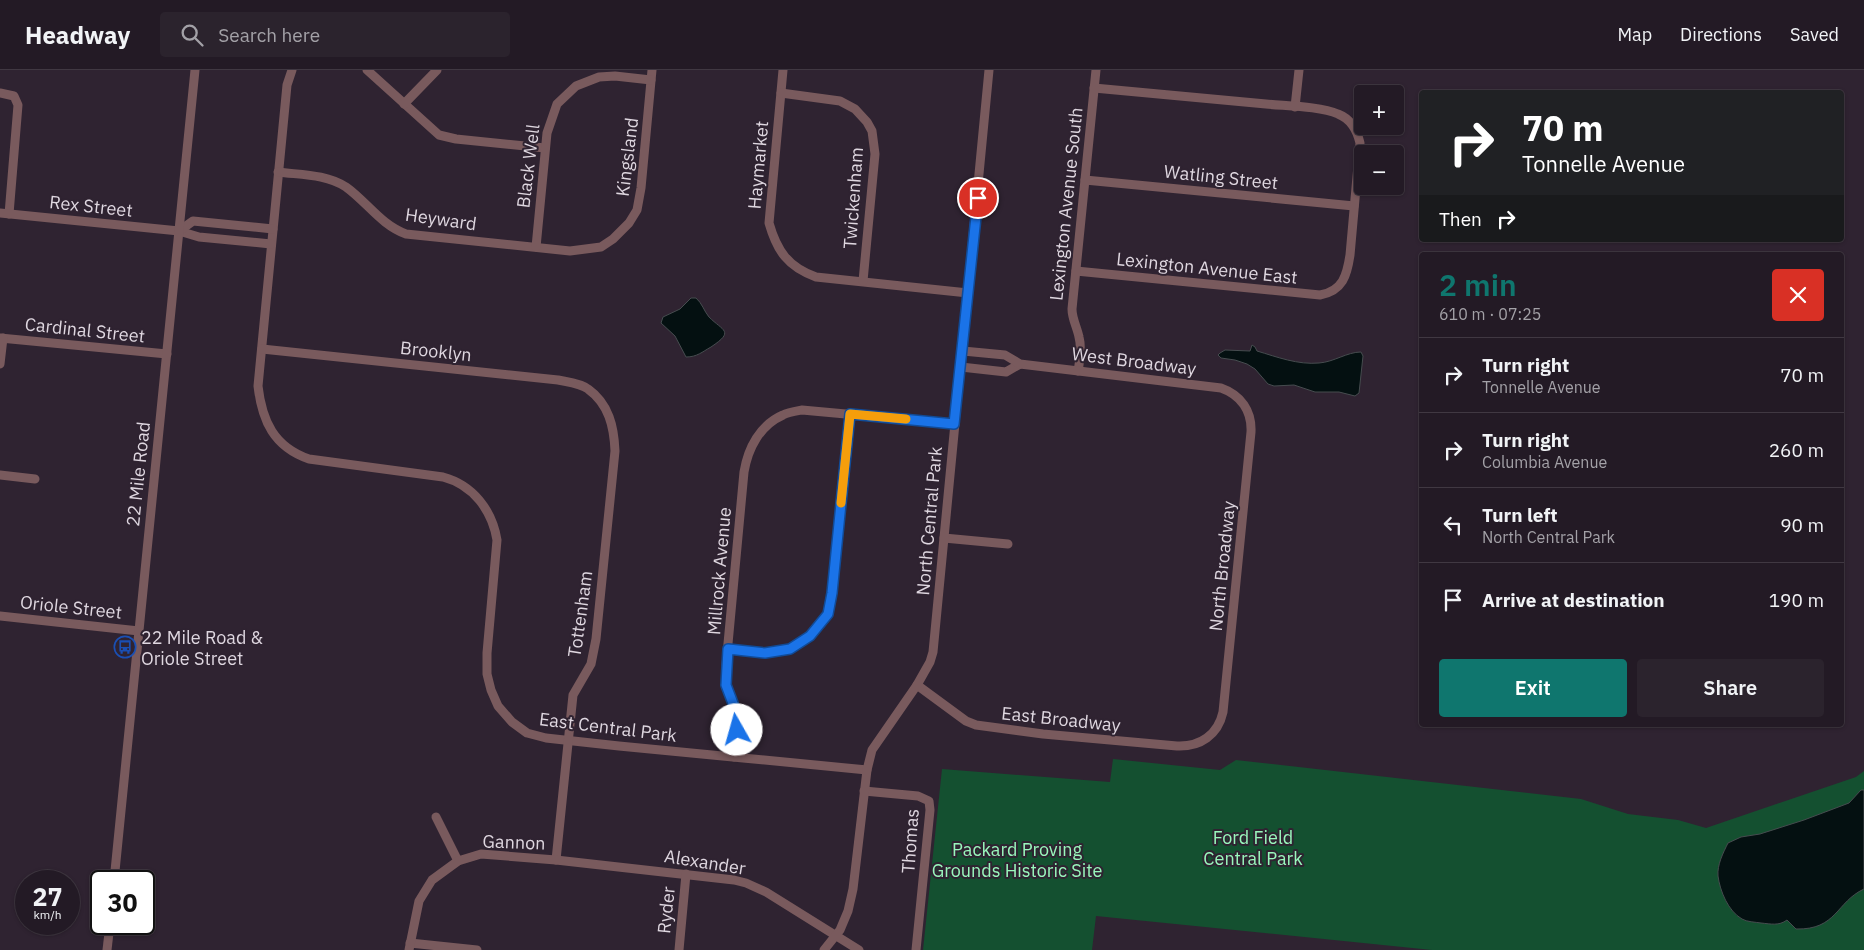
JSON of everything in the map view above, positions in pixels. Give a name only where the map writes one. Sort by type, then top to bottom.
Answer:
[{"type":"street","name":"22 Mile Road","points":[[115,870],[195,70]]},
{"type":"street","points":[[262,349],[287,85],[292,70]]},
{"type":"street","points":[[367,70],[439,135],[456,139],[545,148]]},
{"type":"street","points":[[404,104],[437,70]]},
{"type":"street","name":"Kingsland","points":[[613,239],[629,223],[637,210],[641,188],[652,70]]},
{"type":"street","name":"Haymarket","points":[[784,70],[769,222],[774,240],[795,268],[816,277],[863,281]]},
{"type":"street","name":"North Central Park","points":[[824,950],[840,930],[850,904],[867,770],[872,750],[927,668],[933,652],[990,70]]},
{"type":"street","name":"Lexington Avenue South","points":[[1078,371],[1081,349],[1072,318],[1072,309],[1096,70]]},
{"type":"street","points":[[1295,107],[1299,70]]},
{"type":"street","name":"Black Well","points":[[536,247],[545,148],[549,124],[557,104],[576,86],[592,80],[606,77],[651,80]]},
{"type":"street","points":[[1094,88],[1295,107],[1340,114],[1356,130],[1360,149],[1354,206]]},
{"type":"street","points":[[0,93],[16,98],[18,110],[5,214]]},
{"type":"street","name":"Twickenham","points":[[781,93],[840,101],[855,109],[872,131],[875,154],[863,281]]},
{"type":"street","name":"Heyward","points":[[278,172],[323,177],[340,184],[392,228],[406,234],[580,251],[601,248],[613,239]]},
{"type":"street","name":"Watling Street","points":[[1085,180],[1354,206]]},
{"type":"street","name":"Lexington Avenue East","points":[[1076,271],[1315,295],[1334,291],[1345,279],[1348,270],[1354,206]]},
{"type":"street","name":"Rex Street","points":[[5,214],[179,231],[199,237],[271,244]]},
{"type":"street","points":[[179,231],[192,221],[273,229]]},
{"type":"street","points":[[863,281],[968,293]]},
{"type":"street","points":[[0,364],[1,338]]},
{"type":"street","name":"Cardinal Street","points":[[1,338],[166,354]]},
{"type":"street","name":"Brooklyn","points":[[262,349],[558,380],[588,388],[600,401]]},
{"type":"street","name":"East Central Park","points":[[262,349],[258,386],[261,409],[271,431],[289,450],[299,456],[319,462],[443,476],[469,489],[486,508],[494,526],[497,544],[487,664],[491,690],[504,715],[521,729],[527,733],[546,738],[867,770]]},
{"type":"street","name":"West Broadway","points":[[963,351],[1006,355],[1020,364],[1216,387],[1230,391],[1240,400]]},
{"type":"street","points":[[984,370],[986,353]]},
{"type":"street","name":"West Broadway","points":[[961,367],[1006,372],[1020,364]]},
{"type":"street","name":"North Broadway","points":[[1212,734],[1220,723],[1223,712],[1249,452],[1250,420],[1247,410],[1240,400]]},
{"type":"street","name":"Tottenham","points":[[556,860],[573,695],[594,657],[615,451],[610,416],[600,401]]},
{"type":"street","name":"Millrock Avenue","points":[[734,757],[737,721],[735,708],[726,685],[746,462],[754,440],[770,423],[784,414],[802,410],[850,414]]},
{"type":"street","points":[[728,649],[765,653],[790,649],[810,636],[828,614],[832,593],[850,414],[954,424]]},
{"type":"street","points":[[0,475],[35,479]]},
{"type":"street","points":[[944,538],[1008,544]]},
{"type":"street","name":"Oriole Street","points":[[0,616],[139,631]]},
{"type":"street","name":"East Broadway","points":[[917,684],[966,721],[983,727],[1182,746],[1196,744],[1212,734]]},
{"type":"street","name":"Thomas","points":[[864,791],[918,796],[929,801],[930,810],[916,950]]},
{"type":"street","points":[[436,817],[458,861]]},
{"type":"street","name":"Gannon","points":[[409,947],[419,901],[432,880],[458,861],[481,854],[556,860]]},
{"type":"street","name":"Alexander","points":[[556,860],[723,878],[746,883],[766,892],[835,937]]},
{"type":"street","name":"Ryder","points":[[678,950],[686,874]]},
{"type":"street","points":[[107,950],[109,935]]},
{"type":"street","points":[[835,937],[859,950]]},
{"type":"street","points":[[409,947],[477,950]]},
{"type":"green space","name":"Ford Field Central Park","points":[[1113,759],[1220,770],[1236,760],[1581,799],[1628,814],[1678,820],[1706,828],[1856,777],[1864,771],[1864,950],[1432,950],[1096,916],[1092,950],[923,950],[942,769],[1110,782]]},
{"type":"shaded area","points":[[691,298],[698,300],[709,317],[722,328],[725,334],[723,338],[711,347],[693,356],[686,357],[675,336],[661,323],[663,317],[680,309]]},
{"type":"shaded area","points":[[1252,345],[1257,351],[1303,363],[1325,362],[1361,352],[1363,356],[1359,393],[1355,396],[1339,392],[1315,392],[1294,385],[1274,386],[1268,384],[1255,369],[1247,364],[1221,358],[1218,355],[1225,350],[1250,351]]},
{"type":"shaded area","points":[[1861,790],[1864,790],[1864,889],[1855,894],[1828,920],[1810,928],[1796,929],[1787,920],[1775,924],[1749,921],[1742,919],[1733,911],[1723,894],[1718,876],[1719,863],[1728,843],[1741,837],[1760,834],[1804,820],[1849,803]]},
{"type":"slow traffic","points":[[841,503],[850,414],[906,419]]},
{"type":"place","name":"22 Mile Road & Oriole Street","points":[[125,647]]},
{"type":"route","points":[[737,730],[737,714],[726,685],[728,649],[765,653],[790,649],[810,636],[828,614],[832,593],[850,414],[954,424],[964,346],[978,198]]},
{"type":"park label","name":"Packard Proving Grounds Historic Site","points":[[1017,860]]}]
